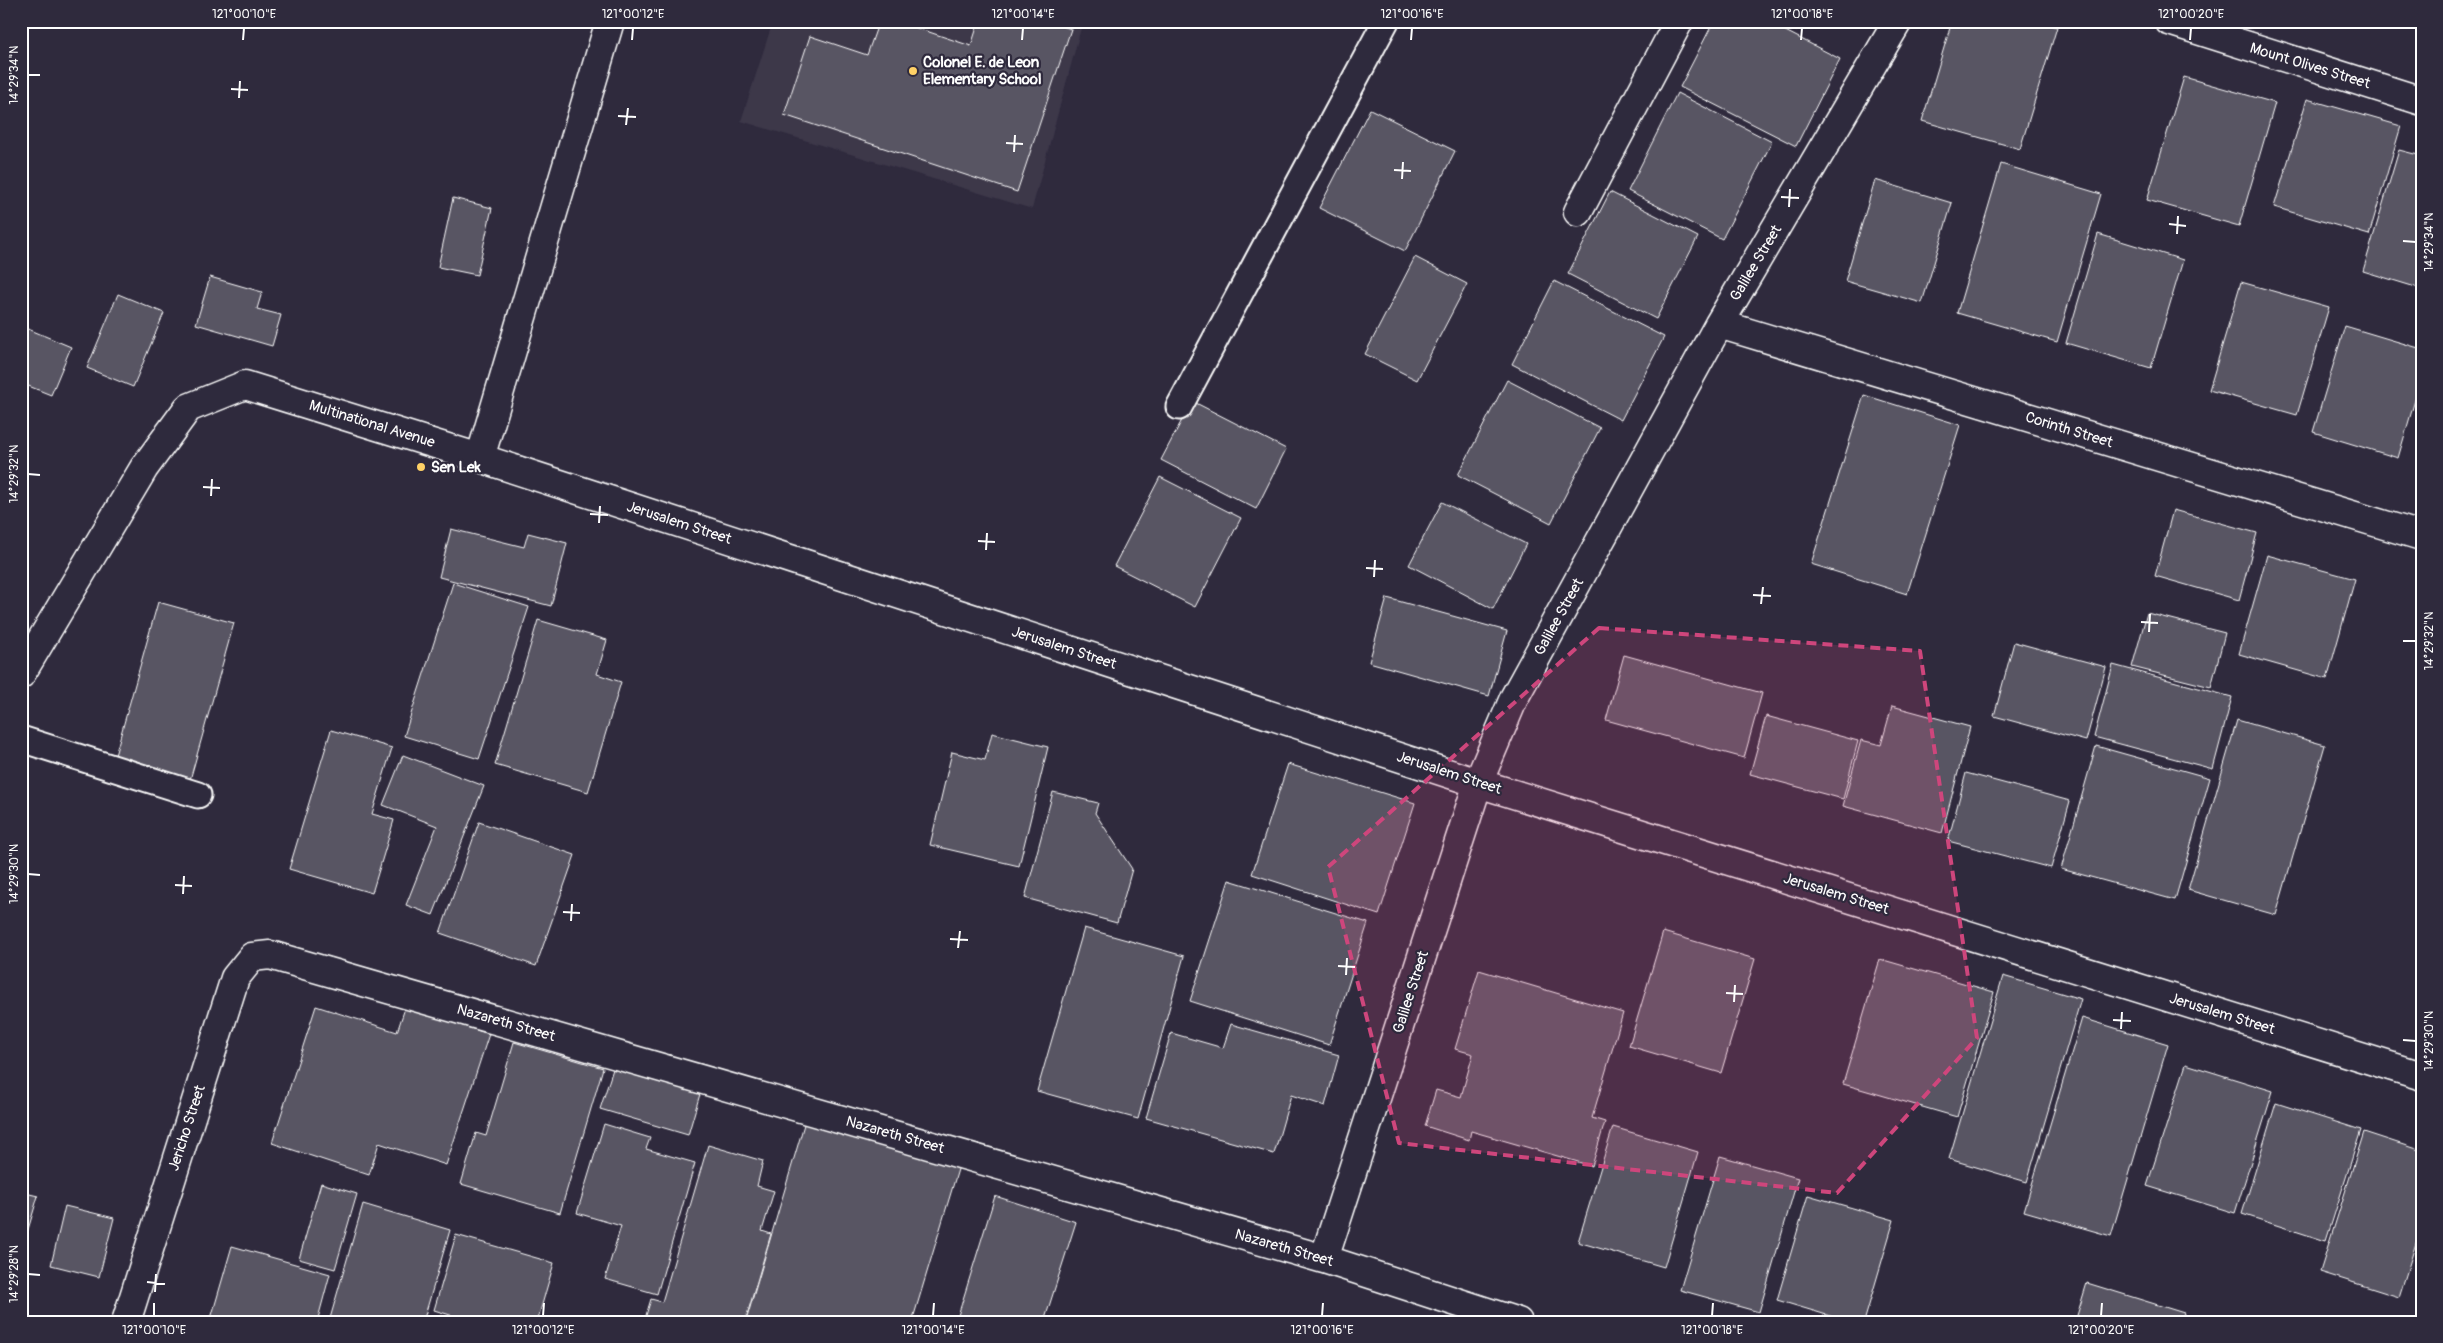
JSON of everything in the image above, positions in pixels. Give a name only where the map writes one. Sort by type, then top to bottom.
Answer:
[{"type":"street","points":[[480,458],[610,21]]},
{"type":"street","points":[[1578,212],[1679,21]]},
{"type":"street","name":"Galilee Street","points":[[1324,1259],[1478,783],[1514,698],[1719,324],[1898,21]]},
{"type":"street","name":"Mount Olives Street","points":[[2169,21],[2422,101]]},
{"type":"street","name":"Corinth Street","points":[[1719,324],[2418,535]]},
{"type":"street","name":"Multinational Avenue","points":[[21,674],[144,468],[188,408],[246,385],[480,458]]},
{"type":"street","name":"Jerusalem Street","points":[[480,458],[1478,783],[2422,1076]]},
{"type":"street","name":"Nazareth Street","points":[[270,955],[1324,1259],[1518,1322]]},
{"type":"street","name":"Jericho Street","points":[[126,1322],[235,978],[252,957],[270,955]]},
{"type":"lane","points":[[1178,407],[1386,21]]},
{"type":"lane","points":[[21,739],[198,795]]},
{"type":"highlighted area","points":[[1599,628],[1920,651],[1977,1038],[1837,1193],[1399,1143],[1328,867]]},
{"type":"shaded area","name":"Colonel E. de Leon Elementary School","points":[[773,21],[1083,21],[1032,209],[741,121]]},
{"type":"building","name":"Colonel E. de Leon Elementary School","points":[[879,21],[896,21],[971,46],[979,21],[1047,21],[1071,29],[1017,192],[784,115],[810,36],[867,55]]},
{"type":"building","points":[[1714,21],[1766,21],[1840,59],[1796,146],[1680,87]]},
{"type":"building","points":[[1779,21],[1802,21],[1797,31]]},
{"type":"building","points":[[1952,21],[2037,21],[2057,27],[2020,149],[1922,121]]},
{"type":"building","points":[[2184,77],[2275,103],[2239,226],[2147,200]]},
{"type":"building","points":[[1677,93],[1772,142],[1722,239],[1628,191]]},
{"type":"building","points":[[2307,99],[2401,126],[2369,235],[2274,207]]},
{"type":"building","points":[[1370,109],[1455,151],[1405,251],[1319,208]]},
{"type":"building","points":[[2399,150],[2422,156],[2422,289],[2363,271]]},
{"type":"building","points":[[2001,164],[2101,194],[2057,342],[1957,313]]},
{"type":"building","points":[[1875,180],[1952,203],[1922,303],[1845,281]]},
{"type":"building","points":[[1610,192],[1698,237],[1656,319],[1568,274]]},
{"type":"building","points":[[453,198],[492,208],[477,275],[438,267]]},
{"type":"building","points":[[2098,234],[2183,260],[2151,368],[2066,343]]},
{"type":"building","points":[[1415,257],[1467,284],[1417,380],[1365,354]]},
{"type":"building","points":[[210,277],[262,292],[257,309],[281,315],[272,346],[196,324]]},
{"type":"building","points":[[1554,281],[1664,337],[1621,420],[1512,364]]},
{"type":"building","points":[[2241,282],[2329,307],[2297,415],[2209,390]]},
{"type":"building","points":[[118,294],[164,313],[133,387],[87,368]]},
{"type":"building","points":[[21,326],[71,347],[51,395],[21,383]]},
{"type":"building","points":[[2345,326],[2422,349],[2422,376],[2398,458],[2313,432]]},
{"type":"building","points":[[1507,380],[1600,428],[1551,523],[1458,475]]},
{"type":"building","points":[[1864,395],[1960,425],[1907,594],[1811,564]]},
{"type":"building","points":[[1192,401],[1286,449],[1256,509],[1161,460]]},
{"type":"building","points":[[1160,477],[1241,518],[1195,607],[1114,566]]},
{"type":"building","points":[[1442,502],[1526,544],[1493,609],[1409,565]]},
{"type":"building","points":[[2173,510],[2257,533],[2239,600],[2155,576]]},
{"type":"building","points":[[451,529],[524,547],[528,533],[567,543],[551,606],[439,577]]},
{"type":"building","points":[[2267,555],[2355,579],[2327,679],[2239,654]]},
{"type":"building","points":[[453,583],[529,607],[479,759],[404,736]]},
{"type":"building","points":[[1387,598],[1507,631],[1489,696],[1369,662]]},
{"type":"building","points":[[158,602],[234,623],[190,780],[114,759]]},
{"type":"building","points":[[2147,613],[2225,633],[2211,687],[2132,667]]},
{"type":"building","points":[[538,620],[607,640],[597,674],[621,682],[588,792],[495,765]]},
{"type":"building","points":[[2014,642],[2106,667],[2086,741],[1994,716]]},
{"type":"building","points":[[1624,655],[1762,693],[1744,758],[1606,720]]},
{"type":"building","points":[[2113,665],[2232,697],[2213,769],[2094,737]]},
{"type":"building","points":[[1892,706],[1970,727],[1942,833],[1843,806],[1861,740],[1881,745]]},
{"type":"building","points":[[1766,716],[1858,741],[1843,799],[1750,774]]},
{"type":"building","points":[[2237,720],[2325,745],[2276,915],[2188,890]]},
{"type":"building","points":[[331,730],[392,748],[372,814],[394,820],[372,893],[289,869]]},
{"type":"building","points":[[992,733],[1048,747],[1019,866],[930,845],[952,752],[985,760]]},
{"type":"building","points":[[2096,746],[2210,778],[2175,900],[2061,869]]},
{"type":"building","points":[[403,755],[484,786],[433,915],[406,905],[437,826],[383,805]]},
{"type":"building","points":[[1288,764],[1415,803],[1379,915],[1252,874]]},
{"type":"building","points":[[1966,773],[2070,801],[2051,868],[1948,841]]},
{"type":"building","points":[[1053,792],[1098,803],[1095,813],[1132,869],[1117,923],[1025,898]]},
{"type":"building","points":[[479,822],[575,855],[536,966],[440,933]]},
{"type":"building","points":[[1229,880],[1368,923],[1329,1045],[1190,1001]]},
{"type":"building","points":[[1084,928],[1184,956],[1138,1119],[1037,1091]]},
{"type":"building","points":[[1663,932],[1755,959],[1721,1073],[1629,1046]]},
{"type":"building","points":[[1880,959],[1994,992],[1957,1117],[1843,1084]]},
{"type":"building","points":[[1479,970],[1623,1013],[1592,1118],[1605,1122],[1592,1166],[1471,1131],[1469,1140],[1425,1126],[1436,1090],[1461,1097],[1473,1054],[1455,1049]]},
{"type":"building","points":[[2003,976],[2081,999],[2027,1182],[1949,1159]]},
{"type":"building","points":[[316,1006],[397,1032],[405,1008],[489,1034],[446,1165],[379,1143],[369,1175],[272,1143]]},
{"type":"building","points":[[2082,1018],[2168,1044],[2111,1236],[2024,1211]]},
{"type":"building","points":[[1231,1024],[1339,1055],[1325,1106],[1291,1095],[1274,1154],[1146,1118],[1171,1033],[1223,1048]]},
{"type":"building","points":[[514,1042],[603,1068],[560,1213],[461,1184],[476,1133],[486,1136]]},
{"type":"building","points":[[2186,1064],[2273,1091],[2235,1213],[2147,1186]]},
{"type":"building","points":[[613,1069],[700,1094],[688,1135],[600,1109]]},
{"type":"building","points":[[2276,1103],[2361,1130],[2326,1241],[2242,1214]]},
{"type":"building","points":[[805,1121],[959,1166],[912,1322],[746,1321]]},
{"type":"building","points":[[604,1124],[650,1138],[646,1149],[695,1163],[657,1294],[605,1279],[621,1226],[577,1213]]},
{"type":"building","points":[[1613,1127],[1698,1152],[1664,1267],[1578,1242]]},
{"type":"building","points":[[2364,1132],[2422,1151],[2422,1224],[2399,1297],[2320,1272]]},
{"type":"building","points":[[708,1145],[763,1161],[757,1186],[774,1191],[762,1231],[771,1234],[745,1322],[724,1319],[723,1322],[644,1322],[651,1299],[662,1302]]},
{"type":"building","points":[[1720,1156],[1798,1178],[1759,1312],[1680,1290]]},
{"type":"building","points":[[321,1183],[357,1194],[335,1269],[299,1259]]},
{"type":"building","points":[[21,1192],[38,1196],[21,1253]]},
{"type":"building","points":[[1808,1195],[1894,1220],[1864,1322],[1850,1322],[1777,1300]]},
{"type":"building","points":[[995,1196],[1076,1222],[1044,1322],[956,1322]]},
{"type":"building","points":[[363,1204],[450,1230],[423,1322],[329,1322]]},
{"type":"building","points":[[65,1206],[114,1218],[99,1277],[51,1265]]},
{"type":"building","points":[[456,1235],[554,1263],[537,1322],[473,1322],[434,1310]]},
{"type":"building","points":[[232,1246],[330,1274],[317,1322],[210,1322]]},
{"type":"building","points":[[2087,1283],[2184,1313],[2181,1322],[2075,1322]]},
{"type":"place","name":"Colonel E. de Leon Elementary School","points":[[913,71]]},
{"type":"place","name":"Sen Lek","points":[[421,467]]}]
